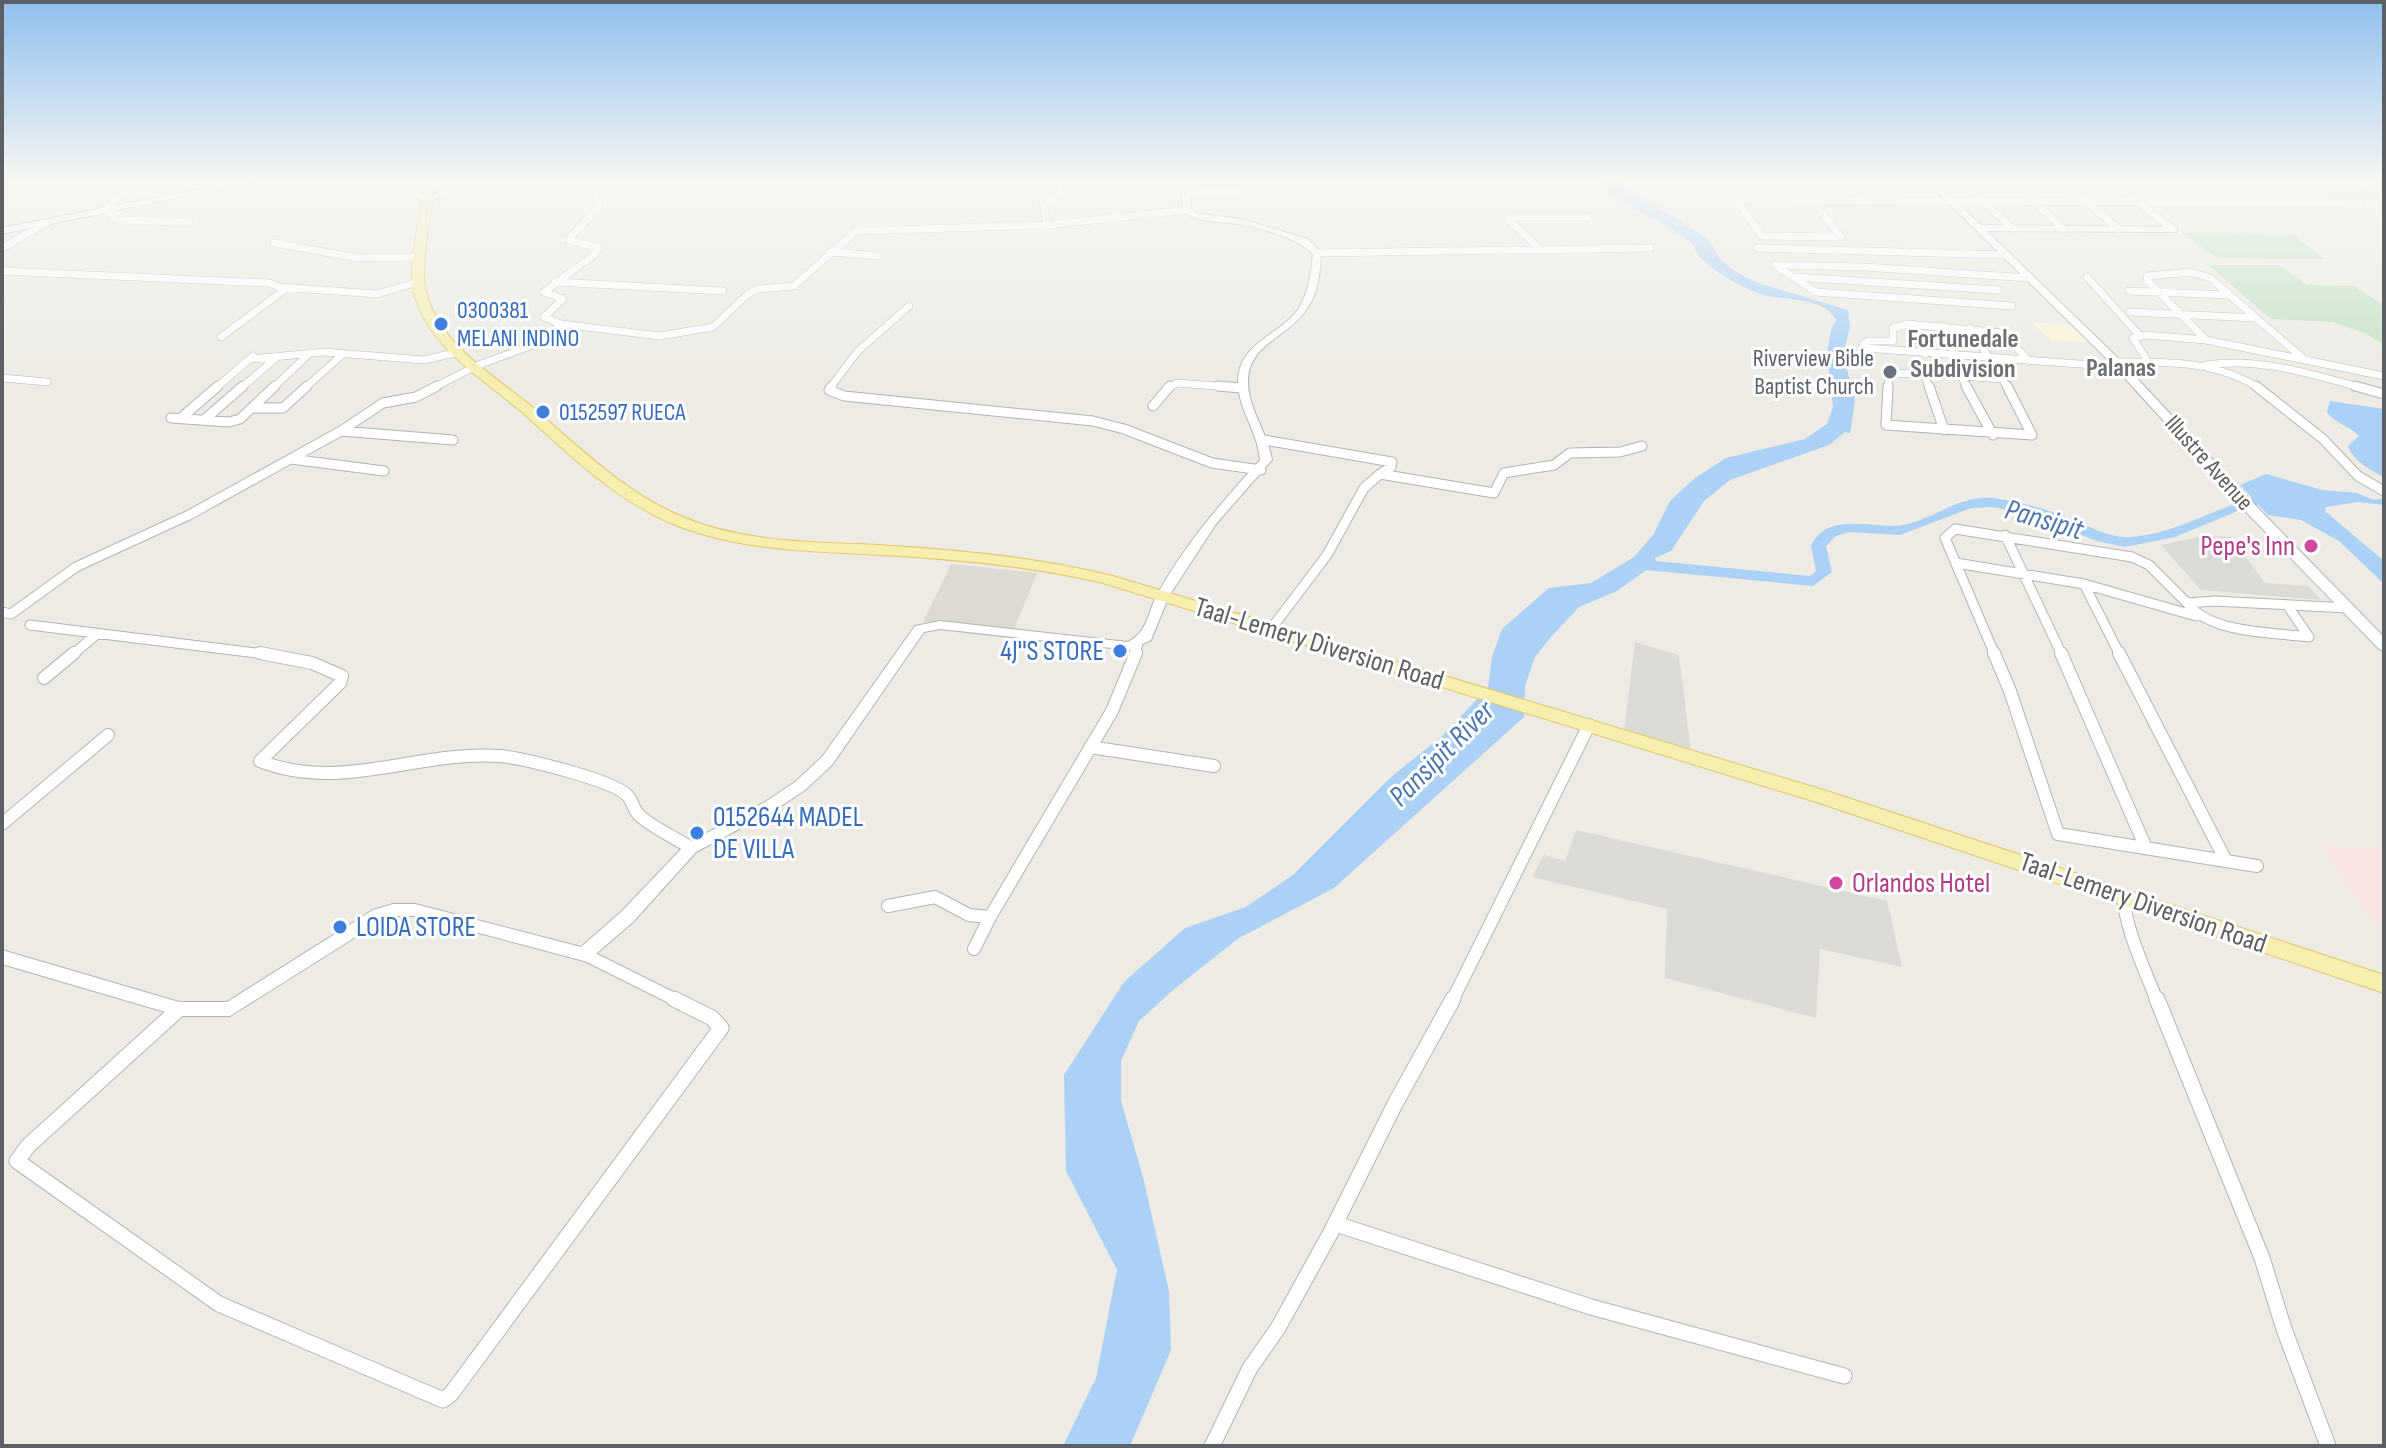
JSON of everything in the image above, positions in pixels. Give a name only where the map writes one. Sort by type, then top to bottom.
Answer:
[{"type":"main road","name":"Taal-Lemery Diversion Road","points":[[421,249],[418,282],[425,310],[459,352],[639,501],[678,521],[709,532],[781,544],[1020,561],[1084,573],[1823,797],[2384,984]]},
{"type":"main road","name":"Illustre Avenue","points":[[2000,249],[2118,365],[2384,646]]},
{"type":"street","points":[[305,249],[358,258],[420,257]]},
{"type":"street","points":[[598,249],[594,255],[544,292],[563,299],[544,317],[561,324],[660,336],[713,327],[758,289],[794,286],[834,249]]},
{"type":"street","points":[[1313,249],[1317,253],[1587,249]]},
{"type":"street","points":[[1777,249],[2007,255]]},
{"type":"street","points":[[830,252],[878,256]]},
{"type":"street","points":[[584,954],[627,917],[691,848],[770,806],[800,786],[827,761],[920,629],[940,625],[1130,646],[1146,637],[1163,596],[1211,522],[1261,470],[1266,460],[1264,440],[1242,388],[1251,350],[1278,335],[1306,306],[1314,289],[1317,253]]},
{"type":"street","points":[[1983,275],[2012,306],[1816,292],[1775,265],[1865,267],[2029,278]]},
{"type":"street","points":[[2,271],[269,283],[287,288],[377,294],[418,282]]},
{"type":"street","points":[[2206,340],[2147,276],[2191,272],[2210,278],[2306,360]]},
{"type":"street","points":[[1793,277],[1998,290]]},
{"type":"street","points":[[2087,277],[2140,336]]},
{"type":"street","points":[[554,282],[723,291]]},
{"type":"street","points":[[221,337],[287,288]]},
{"type":"street","points":[[2129,291],[2230,295]]},
{"type":"street","points":[[909,306],[858,351],[829,390],[844,396],[1093,421],[1124,429],[1212,463],[1261,470]]},
{"type":"street","points":[[2130,312],[2256,318]]},
{"type":"street","points":[[2,612],[11,614],[76,567],[111,548],[189,515],[341,431],[383,403],[416,397],[476,366],[530,348],[546,340],[561,324]]},
{"type":"street","points":[[2029,361],[2008,336],[1970,328],[1908,324],[1893,328],[1893,341],[1868,341],[1863,344],[1865,348],[2029,361],[2118,365],[2238,362],[2339,381],[2384,394]]},
{"type":"street","points":[[1908,324],[1926,354]]},
{"type":"street","points":[[1940,326],[1957,357]]},
{"type":"street","points":[[1970,328],[2003,379],[2032,435],[1993,435],[1886,425],[1889,374],[1924,373],[2003,379]]},
{"type":"street","points":[[2148,362],[2133,338],[2206,340],[2384,376]]},
{"type":"street","points":[[311,353],[237,420],[176,418],[254,356],[311,353],[424,360],[459,352]]},
{"type":"street","points":[[253,408],[283,408],[343,354]]},
{"type":"street","points":[[205,419],[277,356]]},
{"type":"street","points":[[2206,365],[2245,380],[2325,440],[2366,483],[2384,491]]},
{"type":"street","points":[[1924,373],[1944,430]]},
{"type":"street","points":[[1961,376],[1993,435]]},
{"type":"street","points":[[2,378],[47,382]]},
{"type":"street","points":[[1153,406],[1171,385],[1177,383],[1242,388]]},
{"type":"street","points":[[202,390],[214,390]]},
{"type":"street","points":[[341,431],[453,440]]},
{"type":"street","points":[[1264,440],[1392,462],[1391,467],[1365,485],[1346,525],[1271,629]]},
{"type":"street","points":[[1380,474],[1494,493],[1504,473],[1554,465],[1570,453],[1620,452],[1642,446]]},
{"type":"street","points":[[290,459],[384,471]]},
{"type":"street","points":[[2197,616],[2149,565],[2140,560],[1964,529],[1948,533],[1945,538],[2010,691],[2058,834],[2257,866]]},
{"type":"street","points":[[2005,535],[2026,574],[2146,848]]},
{"type":"street","points":[[1956,563],[2084,584],[2249,630],[2309,637],[2287,605]]},
{"type":"street","points":[[2084,584],[2225,859]]},
{"type":"street","points":[[2187,603],[2348,608]]},
{"type":"street","points":[[30,625],[97,634],[154,637],[260,653],[315,664],[342,676],[340,683],[265,754],[260,761],[267,765],[285,770],[358,772],[476,756],[504,757],[603,783],[625,793],[635,811],[691,848]]},
{"type":"street","points":[[44,678],[97,634]]},
{"type":"street","points":[[974,949],[1131,672],[1138,643]]},
{"type":"street","points":[[1212,1446],[1250,1368],[1278,1328],[1336,1224],[1395,1104],[1445,1015],[1589,725]]},
{"type":"street","points":[[2,824],[108,735]]},
{"type":"street","points":[[1090,747],[1214,766]]},
{"type":"street","points":[[2123,895],[2124,909],[2137,951],[2262,1258],[2284,1329],[2328,1446]]},
{"type":"street","points":[[888,906],[935,897],[969,915],[990,917]]},
{"type":"street","points":[[2,957],[179,1009],[230,1009],[379,914],[393,910],[415,910],[584,954],[712,1018],[721,1028],[451,1394],[440,1400],[219,1304],[17,1161],[28,1146],[179,1009]]},
{"type":"street","points":[[1336,1224],[1591,1307],[1844,1376]]},
{"type":"shaded area","points":[[2031,322],[2071,325],[2088,342],[2052,341]]},
{"type":"shaded area","points":[[2204,536],[2231,537],[2265,583],[2308,586],[2321,600],[2201,590],[2161,545]]},
{"type":"shaded area","points":[[951,564],[1037,573],[1013,632],[923,622]]},
{"type":"shaded area","points":[[1635,642],[1679,655],[1691,751],[1624,731]]},
{"type":"shaded area","points":[[1576,830],[1887,901],[1902,967],[1820,949],[1816,1018],[1665,978],[1667,909],[1532,877],[1544,855],[1565,861]]},
{"type":"shaded area","points":[[2320,845],[2384,849],[2384,922],[2371,920]]},
{"type":"green space","points":[[2204,249],[2311,249],[2325,259],[2217,258]]},
{"type":"green space","points":[[2208,265],[2279,265],[2307,285],[2354,286],[2384,305],[2384,345],[2367,334],[2332,322],[2271,319]]},
{"type":"water","name":"Pansipit River","points":[[1695,249],[1714,249],[1720,259],[1736,272],[1758,283],[1848,310],[1850,327],[1843,354],[1855,401],[1850,433],[1845,432],[1829,445],[1730,480],[1704,501],[1671,551],[1655,558],[1659,571],[1648,569],[1617,591],[1579,607],[1551,637],[1535,657],[1525,686],[1524,717],[1334,888],[1239,938],[1139,1021],[1121,1061],[1121,1101],[1143,1177],[1169,1291],[1171,1350],[1130,1446],[1063,1446],[1096,1378],[1117,1270],[1066,1171],[1064,1075],[1124,982],[1185,928],[1246,907],[1294,874],[1391,777],[1442,736],[1488,688],[1492,657],[1502,629],[1549,588],[1591,583],[1634,557],[1653,535],[1670,501],[1695,478],[1726,458],[1805,439],[1827,424],[1833,407],[1827,353],[1836,320],[1830,312],[1811,303],[1757,293],[1719,273]]},
{"type":"water","points":[[2330,401],[2384,409],[2384,477],[2354,456],[2348,446],[2359,436],[2330,416],[2327,412]]},
{"type":"water","points":[[2266,474],[2322,490],[2357,493],[2374,500],[2384,498],[2384,505],[2358,502],[2326,507],[2325,511],[2384,561],[2384,584],[2339,541],[2301,520],[2268,515],[2240,485]]},
{"type":"waterway","name":"Pansipit","points":[[1645,565],[1813,581],[1824,572],[1819,546],[1831,532],[1849,528],[1900,530],[1969,504],[1993,503],[2024,509],[2056,518],[2103,538],[2133,542],[2170,534],[2240,504],[2277,496]]},
{"type":"place","name":"0300381 MELANI INDINO","points":[[441,324]]},
{"type":"place","name":"Riverview Bible Baptist Church","points":[[1890,372]]},
{"type":"place","name":"0152597 RUECA","points":[[543,412]]},
{"type":"place","name":"Pepe's Inn","points":[[2311,546]]},
{"type":"place","name":"4J''S STORE","points":[[1120,651]]},
{"type":"place","name":"0152644 MADEL DE VILLA","points":[[697,833]]},
{"type":"place","name":"Orlandos Hotel","points":[[1836,883]]},
{"type":"place","name":"LOIDA STORE","points":[[340,927]]},
{"type":"district","name":"Fortunedale Subdivision","points":[[1963,354]]},
{"type":"district","name":"Palanas","points":[[2121,368]]}]
